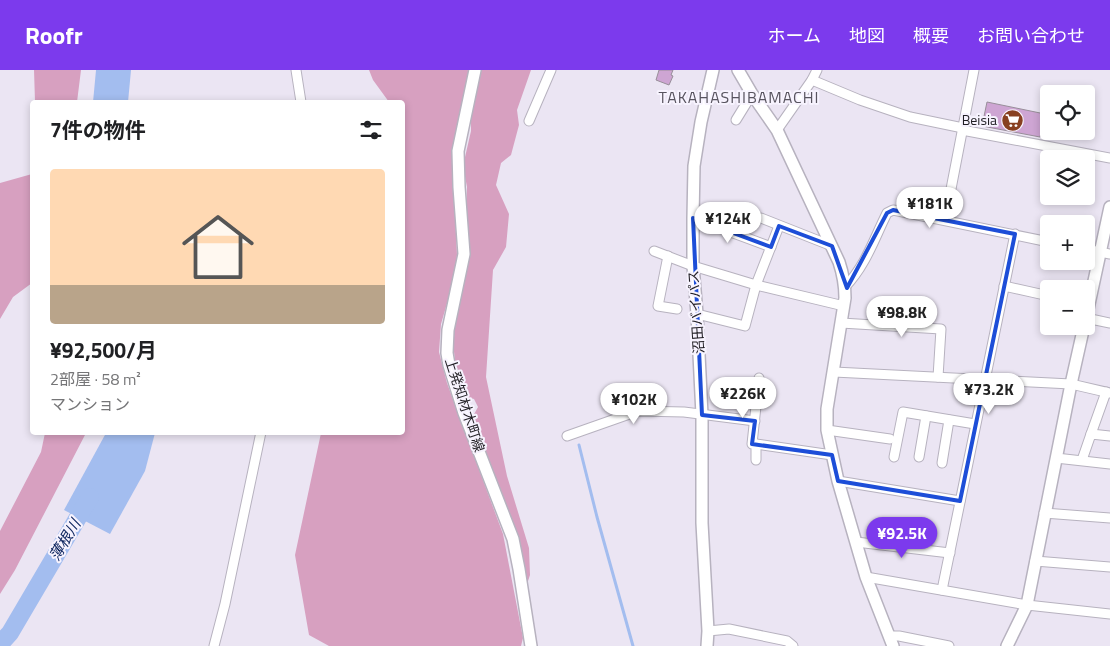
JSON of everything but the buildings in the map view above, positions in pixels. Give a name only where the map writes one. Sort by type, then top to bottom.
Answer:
[{"type":"street","points":[[296,70],[301,100]]},
{"type":"street","name":"上発知材木町線","points":[[475,70],[458,151],[464,254],[448,330],[447,352],[464,413],[513,539],[531,646]]},
{"type":"street","points":[[529,121],[551,70]]},
{"type":"street","name":"沼田バイパス","points":[[707,646],[708,631],[702,523],[702,415],[693,266],[693,218],[694,166],[712,70]]},
{"type":"street","points":[[738,70],[777,130],[839,262],[845,287],[844,306],[827,409],[827,430],[838,481],[866,577],[891,641],[899,636],[948,646]]},
{"type":"street","points":[[777,130],[817,70]]},
{"type":"street","points":[[945,220],[974,70]]},
{"type":"street","points":[[812,80],[860,100],[910,117],[1110,158]]},
{"type":"street","points":[[736,120],[752,94]]},
{"type":"street","points":[[1095,285],[1106,254],[1110,207]]},
{"type":"street","points":[[845,287],[854,278],[870,251],[887,213],[893,210],[1040,240]]},
{"type":"street","points":[[693,218],[771,247]]},
{"type":"street","points":[[761,218],[832,246]]},
{"type":"street","points":[[697,314],[744,326],[756,286],[779,226]]},
{"type":"street","points":[[942,590],[1015,234]]},
{"type":"street","points":[[654,251],[693,266],[756,286],[844,306]]},
{"type":"street","points":[[668,256],[658,306],[677,309]]},
{"type":"street","points":[[1004,286],[1040,294]]},
{"type":"street","points":[[1095,320],[1110,323]]},
{"type":"street","points":[[841,323],[941,329],[938,377]]},
{"type":"street","points":[[1007,646],[1027,605],[1044,513],[1082,335]]},
{"type":"street","points":[[834,372],[1071,384],[1108,392],[1082,460]]},
{"type":"street","points":[[760,378],[752,444],[832,455]]},
{"type":"street","points":[[567,436],[638,411],[684,412],[755,421]]},
{"type":"street","points":[[894,457],[903,412],[975,424]]},
{"type":"street","points":[[919,457],[926,416]]},
{"type":"street","points":[[942,463],[949,420]]},
{"type":"street","points":[[827,430],[890,439]]},
{"type":"street","points":[[1091,434],[1110,436]]},
{"type":"street","points":[[214,646],[225,604],[260,435]]},
{"type":"street","points":[[756,444],[756,460]]},
{"type":"street","points":[[1056,458],[1110,464]]},
{"type":"street","points":[[838,481],[960,501]]},
{"type":"street","points":[[1044,513],[1110,518]]},
{"type":"street","points":[[856,542],[950,552]]},
{"type":"street","points":[[1035,561],[1110,567]]},
{"type":"street","points":[[866,577],[1027,605],[1110,614]]},
{"type":"street","points":[[708,631],[729,629],[787,640],[793,646]]},
{"type":"highlighted area","points":[[893,210],[1015,234],[960,501],[838,481],[832,455],[752,444],[755,421],[702,415],[693,218],[771,247],[779,226],[832,246],[847,288],[887,213]]},
{"type":"shaded area","points":[[34,70],[81,70],[77,100],[35,100]]},
{"type":"shaded area","points":[[369,70],[469,70],[452,150],[457,255],[455,276],[441,324],[439,352],[447,383],[503,534],[523,638],[521,646],[329,646],[309,635],[295,555],[321,435],[405,435],[405,100],[388,100],[373,80]]},
{"type":"shaded area","points":[[478,70],[531,70],[517,110],[519,125],[511,155],[501,163],[496,185],[509,214],[506,247],[493,270],[486,377],[507,476],[529,548],[530,575],[527,584],[516,537],[472,418],[478,407],[474,399],[463,396],[457,378],[452,334],[466,211],[467,187],[463,166],[471,131],[471,107]]},
{"type":"shaded area","points":[[30,175],[30,284],[13,297],[0,319],[0,183]]},
{"type":"shaded area","points":[[45,435],[85,435],[15,570],[0,594],[0,531],[41,452]]},
{"type":"water","points":[[96,70],[131,70],[128,100],[93,100]]},
{"type":"water","points":[[105,435],[154,435],[145,471],[110,534],[64,510]]},
{"type":"waterway","points":[[579,445],[633,646]]},
{"type":"waterway","name":"薄根川","points":[[0,644],[10,633],[90,497]]},
{"type":"place","name":"Beisia","points":[[1013,120]]},
{"type":"district","name":"TAKAHASHIBAMACHI","points":[[739,97]]}]
